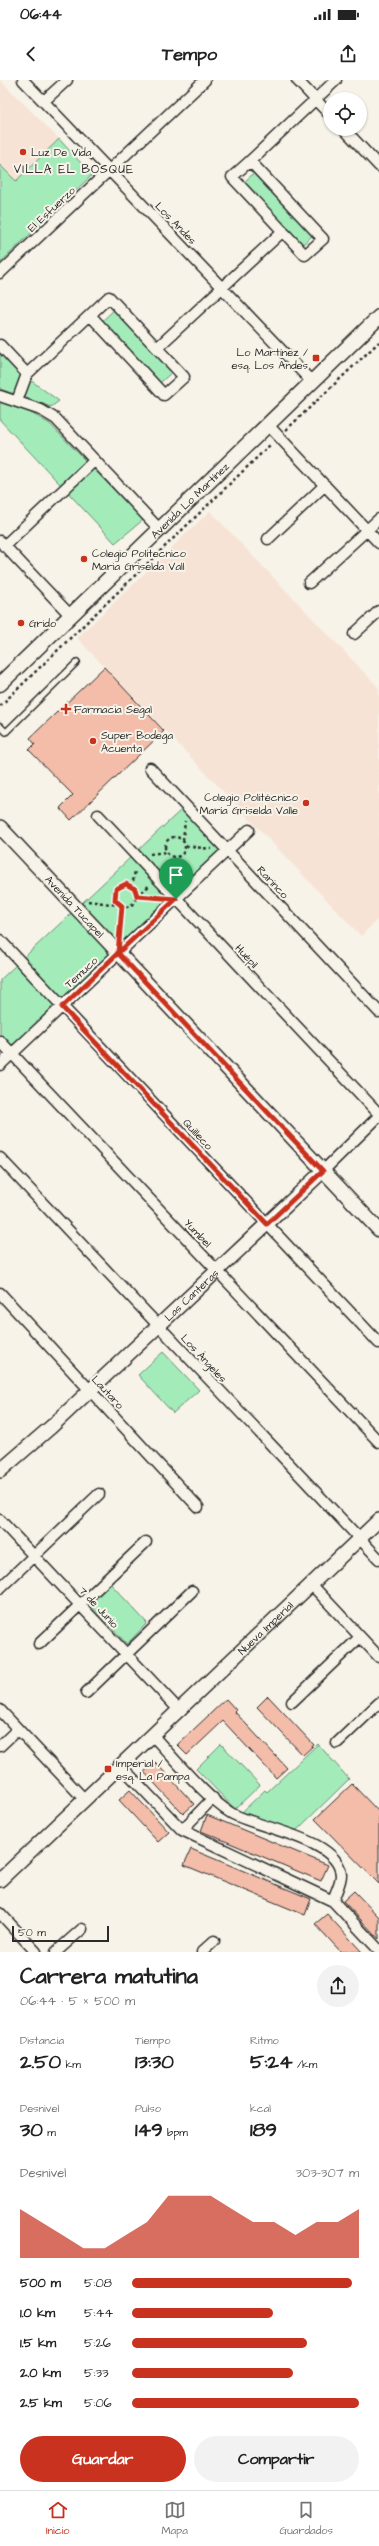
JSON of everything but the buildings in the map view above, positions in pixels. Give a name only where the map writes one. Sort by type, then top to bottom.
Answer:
[{"type":"main road","name":"Avenida Lo Martínez","points":[[0,684],[379,317]]},
{"type":"street","name":"Los Andes","points":[[23,80],[312,382]]},
{"type":"street","points":[[44,101],[67,80]]},
{"type":"street","name":"El Esfuerzo","points":[[0,273],[205,80]]},
{"type":"street","points":[[297,80],[323,108]]},
{"type":"street","points":[[250,161],[323,239],[305,256],[232,177],[336,80]]},
{"type":"street","points":[[351,136],[379,166]]},
{"type":"street","points":[[157,348],[283,231]]},
{"type":"street","points":[[17,402],[27,374],[109,297],[184,377],[164,395],[90,315]]},
{"type":"street","points":[[0,345],[27,374]]},
{"type":"street","points":[[0,396],[41,410],[56,419],[160,530]]},
{"type":"street","points":[[268,425],[379,543]]},
{"type":"street","points":[[71,616],[2,544],[95,460]]},
{"type":"street","points":[[268,538],[325,485]]},
{"type":"street","points":[[309,584],[379,519]]},
{"type":"street","points":[[354,634],[379,610]]},
{"type":"street","name":"Rarinco","points":[[150,768],[379,1012]]},
{"type":"street","name":"Huépil","points":[[98,815],[379,1115]]},
{"type":"street","name":"Avenida Tucapel","points":[[0,827],[379,1230]]},
{"type":"street","name":"Temuco","points":[[0,1065],[249,830]]},
{"type":"street","name":"Quilleco","points":[[0,940],[379,1343]]},
{"type":"street","name":"Yumbel","points":[[0,1041],[379,1442]]},
{"type":"street","name":"Las Canteras","points":[[0,1471],[90,1391],[323,1171],[379,1115]]},
{"type":"street","name":"Los Ángeles","points":[[0,1158],[158,1327],[379,1559]]},
{"type":"street","name":"Lautaro","points":[[0,1293],[198,1507]]},
{"type":"street","points":[[0,1588],[99,1494]]},
{"type":"street","name":"7 de Junio","points":[[0,1520],[180,1710]]},
{"type":"street","name":"Nueva Imperial","points":[[0,1880],[379,1520]]},
{"type":"street","points":[[39,1644],[146,1542]]},
{"type":"street","points":[[311,1584],[379,1658]]},
{"type":"street","points":[[86,1693],[192,1591]]},
{"type":"street","points":[[292,1702],[360,1637]]},
{"type":"street","points":[[337,1743],[379,1703]]},
{"type":"street","points":[[0,1710],[84,1800]]},
{"type":"street","points":[[0,1746],[18,1729]]},
{"type":"street","points":[[153,1736],[213,1798],[230,1813],[254,1824],[298,1836],[317,1846],[336,1863],[340,1872],[333,1901]]},
{"type":"street","points":[[121,1766],[182,1830],[333,1901],[379,1950]]},
{"type":"street","points":[[182,1830],[213,1798]]},
{"type":"street","points":[[0,1914],[36,1952]]},
{"type":"street","points":[[56,1952],[82,1928]]},
{"type":"street","points":[[203,1952],[214,1941]]},
{"type":"lane","points":[[0,726],[6,732],[77,662]]},
{"type":"path","points":[[0,706],[184,528]]},
{"type":"path","points":[[174,837],[181,838],[186,846],[184,853],[175,858],[169,855],[165,849],[166,842],[174,837]]},
{"type":"path","points":[[186,846],[228,851]]},
{"type":"path","points":[[118,953],[120,906],[114,896],[119,886],[126,884],[132,887],[137,896]]},
{"type":"path","points":[[137,896],[176,899]]},
{"type":"path","points":[[74,905],[88,901],[120,906],[132,905],[137,896]]},
{"type":"shaded area","name":"Luz De Vida","points":[[0,80],[59,139],[16,181],[0,165]]},
{"type":"shaded area","name":"Colegio Politécnico María Griselda Valle","points":[[210,511],[379,688],[379,918],[361,936],[77,638]]},
{"type":"green space","points":[[59,139],[92,175],[0,263],[0,165],[16,181]]},
{"type":"green space","points":[[256,171],[314,234],[300,247],[242,184]]},
{"type":"green space","points":[[116,308],[174,370],[159,384],[101,322]]},
{"type":"green space","points":[[0,351],[22,374],[59,401],[51,407],[0,389]]},
{"type":"green space","points":[[0,400],[16,404],[50,424],[143,520],[115,543],[0,420]]},
{"type":"green space","points":[[182,809],[220,849],[14,1050],[0,1035],[0,980]]},
{"type":"green space","points":[[163,1352],[199,1390],[173,1413],[138,1375]]},
{"type":"green space","points":[[110,1583],[147,1623],[127,1644],[89,1604]]},
{"type":"green space","points":[[221,1744],[260,1785],[235,1809],[196,1769]]},
{"type":"green space","points":[[318,1744],[349,1779],[297,1830],[256,1820],[241,1813],[265,1790],[267,1792]]},
{"type":"place","name":"Luz De Vida","points":[[23,152]]},
{"type":"place","name":"Lo Martínez / esq. Los Andes","points":[[316,358]]},
{"type":"place","name":"Colegio Politecnico Maria Griselda Vall","points":[[84,559]]},
{"type":"place","name":"Grido","points":[[21,623]]},
{"type":"place","name":"Farmacia Segal","points":[[66,709]]},
{"type":"place","name":"Super Bodega Acuenta","points":[[93,741]]},
{"type":"place","name":"Colegio Politécnico María Griselda Valle","points":[[306,803]]},
{"type":"place","name":"Imperial / esq. La Pampa","points":[[108,1769]]},
{"type":"district","name":"VILLA EL BOSQUE","points":[[74,169]]},
{"type":"route","points":[[176,899],[118,953],[323,1171],[267,1224],[62,1007],[118,953],[122,906],[116,903],[114,896],[116,889],[119,886],[126,884],[129,885],[135,889],[137,896],[176,899]]}]
